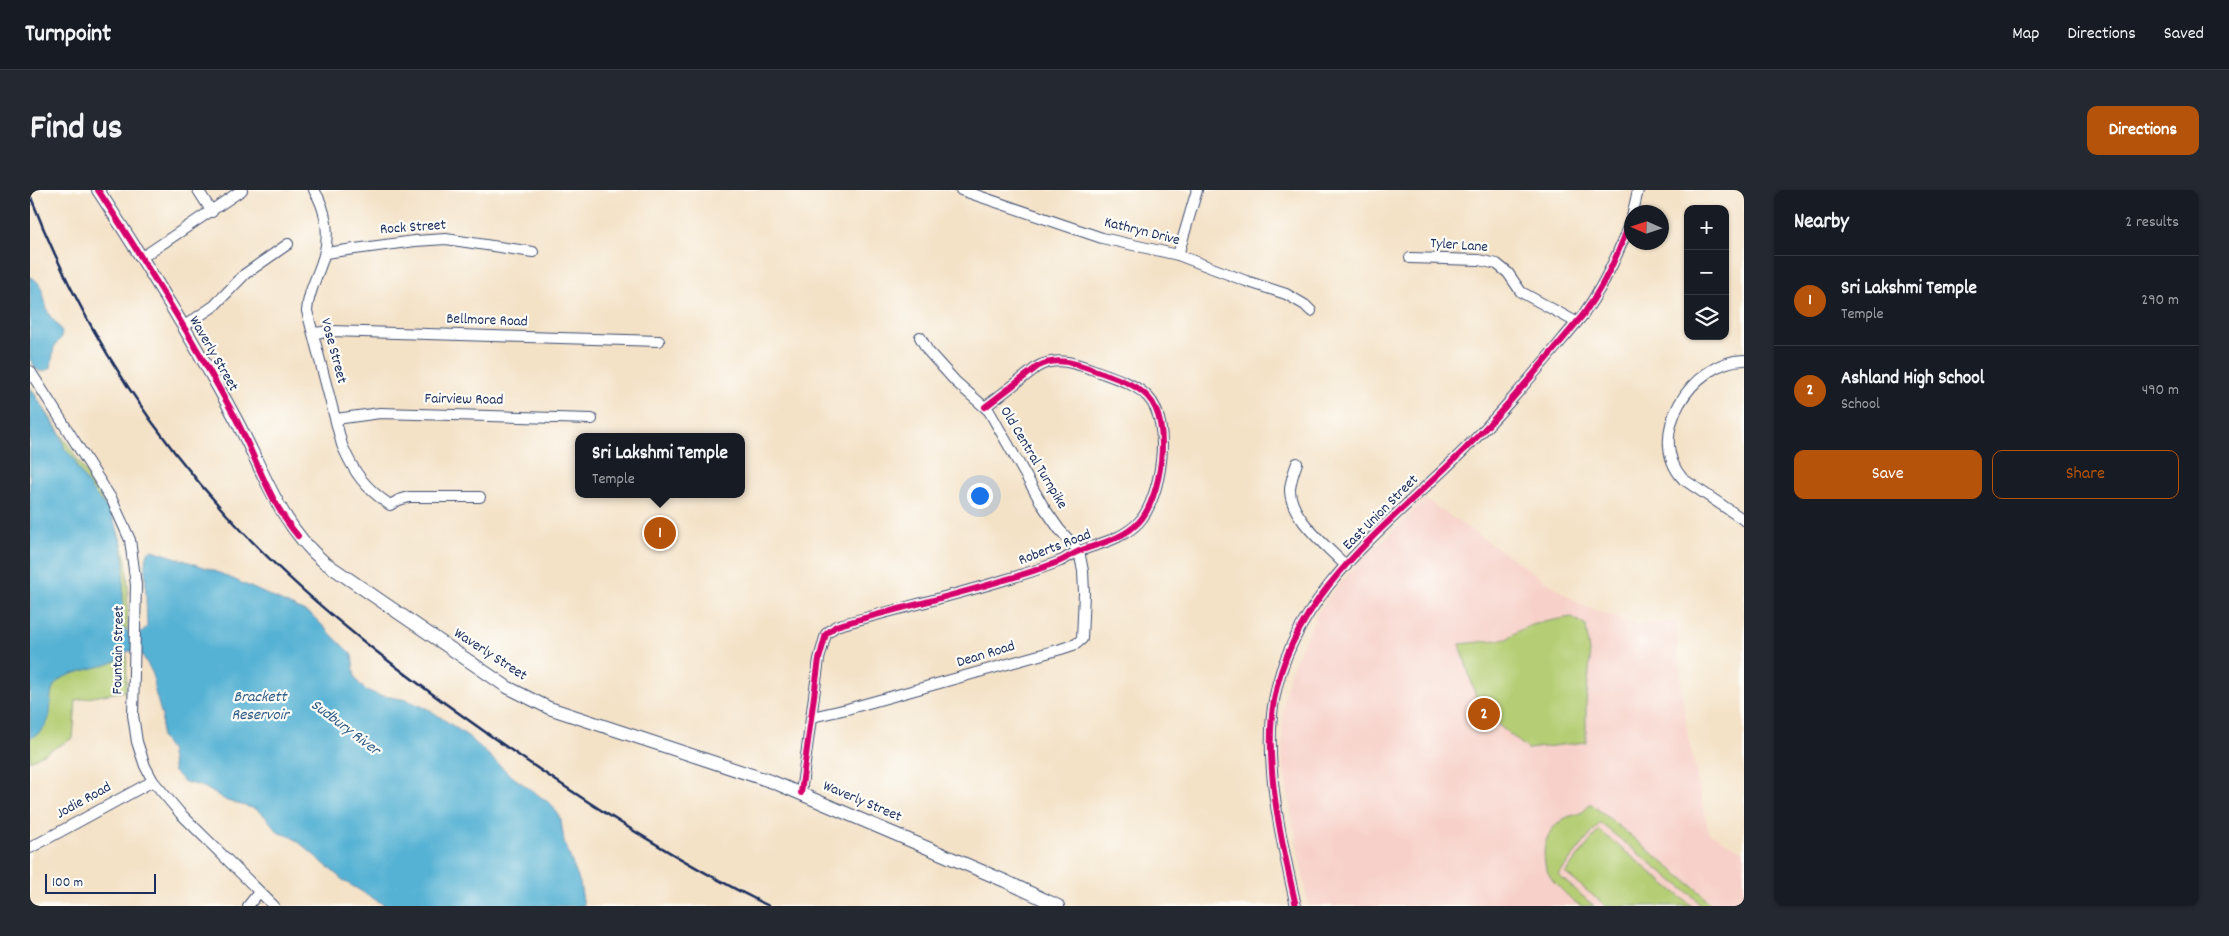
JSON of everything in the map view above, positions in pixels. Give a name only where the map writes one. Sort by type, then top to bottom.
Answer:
[{"type":"main road","name":"Waverly Street","points":[[98,190],[183,327],[235,417],[282,513],[303,542],[324,562],[475,666],[527,698],[549,708],[746,772],[801,793],[1014,885],[1058,906]]},
{"type":"street","points":[[198,190],[212,212]]},
{"type":"street","points":[[141,258],[242,190]]},
{"type":"street","name":"Vose Street","points":[[314,190],[326,214],[325,252],[308,305],[308,318],[314,334],[342,445],[351,466],[372,492],[390,505],[398,500],[409,497],[480,496]]},
{"type":"street","name":"Kathryn Drive","points":[[961,190],[1102,238],[1178,255],[1286,294],[1306,305],[1311,311]]},
{"type":"street","points":[[1178,255],[1197,190]]},
{"type":"street","name":"East Union Street","points":[[1634,205],[1638,190]]},
{"type":"street","name":"East Union Street","points":[[1296,906],[1278,811],[1271,759],[1274,700],[1295,637],[1315,604],[1346,566],[1464,450],[1576,322],[1597,295],[1624,236]]},
{"type":"street","name":"Rock Street","points":[[325,252],[415,240],[446,239],[533,252]]},
{"type":"street","points":[[183,327],[214,306],[237,282],[265,258],[288,244]]},
{"type":"street","name":"Tyler Lane","points":[[1410,258],[1478,260],[1497,264],[1508,273],[1521,292],[1576,322]]},
{"type":"street","name":"Bellmore Road","points":[[314,334],[331,331],[659,341]]},
{"type":"street","name":"Old Central Turnpike","points":[[920,338],[928,351],[956,382],[985,407],[1000,428],[1015,459],[1043,506],[1059,529],[1079,551]]},
{"type":"street","points":[[1744,360],[1722,363],[1696,382],[1674,413],[1668,442],[1669,455],[1675,470],[1683,479],[1744,520]]},
{"type":"street","name":"Roberts Road","points":[[801,793],[822,643],[826,634],[836,626],[1004,580],[1059,561],[1079,551],[1125,534],[1140,521],[1150,500],[1162,460],[1162,435],[1158,413],[1149,398],[1138,388],[1085,367],[1055,361],[1046,362],[985,407]]},
{"type":"street","name":"Fountain Street","points":[[30,371],[104,486],[123,521],[134,561],[133,704],[135,733],[141,759],[153,781],[180,812],[274,906]]},
{"type":"street","name":"Fairview Road","points":[[336,419],[380,413],[592,419]]},
{"type":"street","points":[[1297,462],[1290,490],[1294,508],[1301,519],[1346,566]]},
{"type":"street","name":"Dean Road","points":[[812,717],[947,682],[1076,644],[1082,639],[1083,630],[1083,571],[1079,551]]},
{"type":"street","name":"Jodie Road","points":[[30,848],[153,781]]},
{"type":"street","points":[[248,906],[260,892]]},
{"type":"shaded area","points":[[1425,499],[1581,605],[1637,625],[1676,621],[1687,731],[1709,833],[1744,851],[1744,906],[1309,906],[1282,756],[1284,697],[1291,670],[1318,612],[1332,593],[1352,570]]},
{"type":"green space","points":[[30,387],[110,512],[121,540],[126,560],[128,587],[126,691],[76,700],[73,738],[30,761]]},
{"type":"green space","points":[[1572,617],[1586,626],[1590,661],[1586,703],[1586,742],[1528,749],[1480,710],[1460,644],[1507,639],[1529,626]]},
{"type":"green space","points":[[1590,803],[1700,892],[1711,906],[1701,906],[1695,898],[1600,823],[1558,875],[1594,906],[1582,906],[1572,900],[1547,871],[1544,853],[1545,844],[1554,827],[1566,818],[1583,811]]},
{"type":"green space","points":[[1599,830],[1692,906],[1606,906],[1565,873]]},
{"type":"water","points":[[30,277],[41,287],[48,312],[62,332],[61,338],[54,347],[51,368],[41,372],[36,369],[30,359]]},
{"type":"water","name":"Brackett Reservoir","points":[[30,387],[60,434],[65,449],[75,460],[77,467],[91,489],[110,512],[117,529],[124,562],[122,627],[129,633],[140,633],[147,627],[145,564],[148,552],[153,550],[213,570],[312,615],[352,655],[355,677],[366,690],[378,695],[407,700],[430,710],[469,737],[509,774],[552,805],[561,820],[564,842],[580,883],[584,906],[386,906],[344,881],[290,836],[279,833],[265,816],[256,809],[227,801],[204,787],[185,782],[174,772],[170,749],[161,737],[162,716],[154,688],[153,674],[140,651],[128,651],[116,661],[68,675],[57,682],[51,695],[49,718],[46,725],[40,732],[30,738]]},
{"type":"railway","points":[[30,195],[68,282],[114,364],[168,443],[197,480],[259,549],[326,610],[397,668],[508,748],[571,791],[668,852],[769,906]]},
{"type":"cycle path","points":[[98,190],[202,358],[242,430],[279,508],[298,536]]},
{"type":"cycle path","points":[[1296,906],[1285,857],[1272,777],[1271,724],[1274,700],[1285,661],[1301,626],[1323,593],[1348,562],[1479,435],[1583,315],[1611,267],[1624,237]]},
{"type":"cycle path","points":[[801,793],[819,659],[826,634],[836,626],[983,586],[1058,562],[1079,551],[1127,532],[1139,522],[1147,511],[1158,479],[1162,442],[1156,409],[1148,397],[1137,388],[1080,365],[1058,361],[1037,367],[985,407]]},
{"type":"place","name":"Sri Lakshmi Temple","points":[[660,533]]},
{"type":"place","name":"Ashland High School","points":[[1484,714]]},
{"type":"water label","name":"Sudbury River","points":[[345,728]]}]
